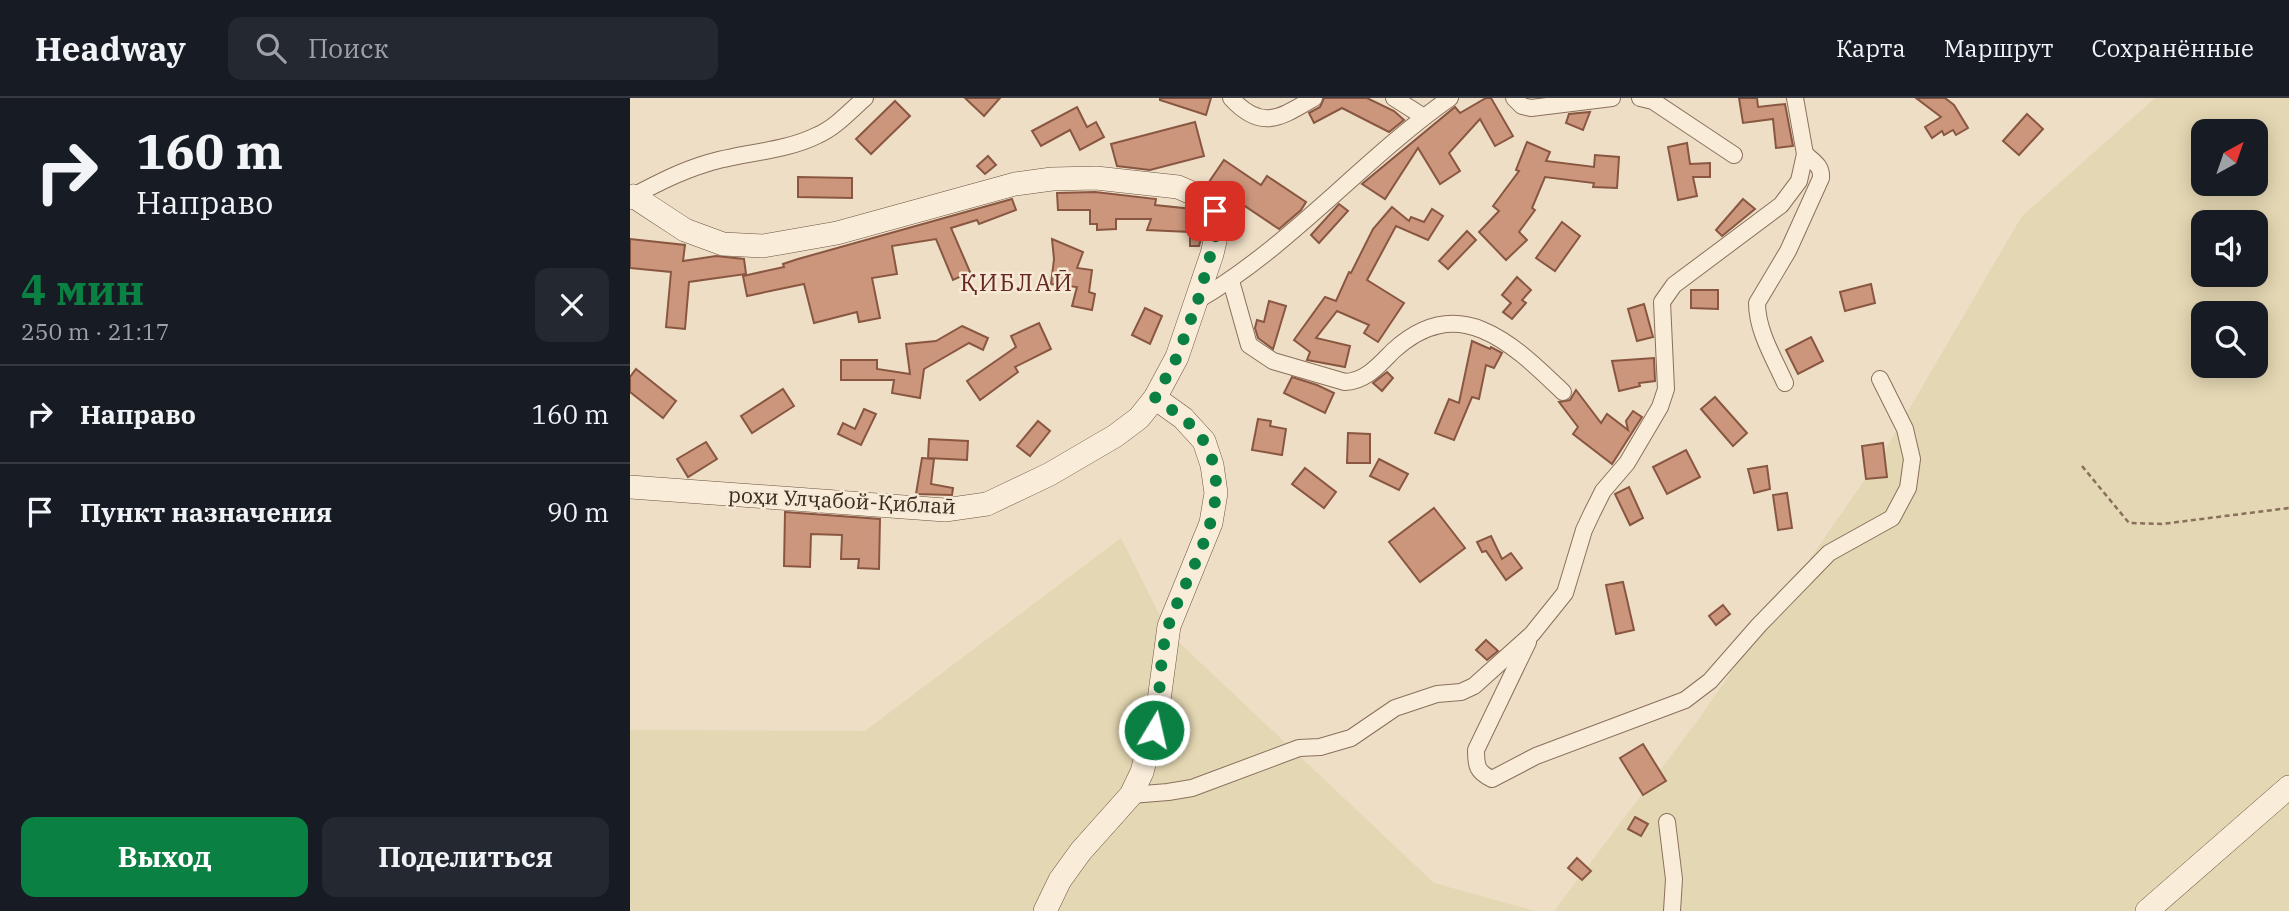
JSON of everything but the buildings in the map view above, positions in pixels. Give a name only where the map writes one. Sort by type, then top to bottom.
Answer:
[{"type":"street","points":[[632,197],[679,172],[709,162],[777,149],[820,135],[865,98]]},
{"type":"street","points":[[1231,98],[1244,110],[1262,119],[1280,118],[1314,98]]},
{"type":"street","points":[[1394,98],[1424,117]]},
{"type":"street","points":[[1198,300],[1231,281],[1450,98]]},
{"type":"street","points":[[1514,98],[1522,106],[1531,108],[1612,98]]},
{"type":"street","points":[[1640,98],[1653,102],[1734,155]]},
{"type":"street","points":[[1131,794],[1192,788],[1299,748],[1328,745],[1351,738],[1395,708],[1437,694],[1461,692],[1474,685],[1532,634],[1565,593],[1584,530],[1603,491],[1627,463],[1660,407],[1665,389],[1662,302],[1674,285],[1781,205],[1799,181],[1805,154],[1795,98]]},
{"type":"street","points":[[1785,383],[1763,334],[1757,303],[1788,251],[1821,178],[1822,171],[1818,165],[1805,154]]},
{"type":"street","name":"роҳи Улҷабой-Қиблаӣ","points":[[630,487],[945,510],[987,504],[1050,474],[1115,436],[1139,418],[1155,398],[1177,357],[1198,300],[1219,224],[1215,211],[1201,197],[1178,187],[1097,178],[1052,179],[1015,184],[837,233],[763,246],[723,244],[685,230],[632,197]]},
{"type":"street","points":[[1231,281],[1249,345],[1273,361],[1345,382],[1354,381],[1365,377],[1417,331],[1447,323],[1467,325],[1499,338],[1523,354],[1563,392]]},
{"type":"street","points":[[1532,634],[1476,750],[1476,765],[1480,773],[1492,779],[1536,756],[1685,700],[1710,681],[1759,625],[1829,553],[1892,518],[1908,488],[1912,459],[1905,429],[1880,379]]},
{"type":"street","points":[[1045,911],[1059,880],[1131,794],[1142,772],[1157,715],[1168,626],[1211,523],[1216,493],[1212,465],[1204,441],[1183,418],[1155,398]]},
{"type":"street","points":[[2147,911],[2289,787]]},
{"type":"street","points":[[1667,822],[1674,879],[1672,911]]},
{"type":"path","points":[[2082,466],[2129,523],[2162,524],[2289,508]]},
{"type":"shaded area","points":[[2155,98],[2289,98],[2289,911],[1554,911],[1698,720],[1884,452],[2022,216]]},
{"type":"shaded area","points":[[1121,538],[1168,632],[1434,883],[1535,911],[630,911],[630,730],[865,731]]},
{"type":"district","name":"ҚИБЛАӢ","points":[[1017,282]]},
{"type":"route","points":[[1154,730],[1168,626],[1211,523],[1216,493],[1212,465],[1204,441],[1183,418],[1155,398],[1177,357],[1198,300],[1219,224],[1215,211]]}]
